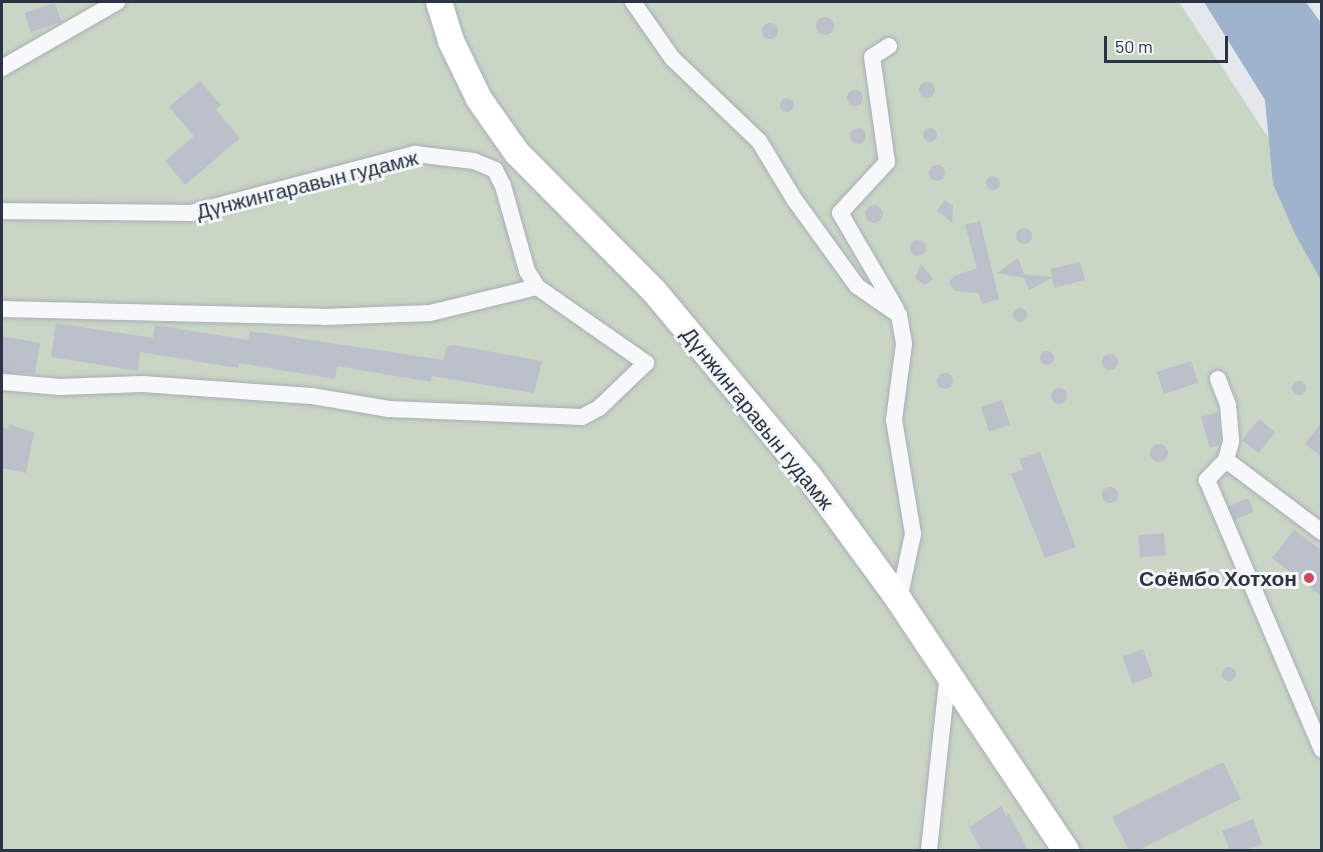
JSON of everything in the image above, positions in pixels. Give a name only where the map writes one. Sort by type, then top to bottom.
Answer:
[{"type":"main road","name":"Дүнжингаравын гудамж","points":[[439,2],[451,41],[479,99],[517,153],[654,291],[808,475],[899,600],[1066,850]]},
{"type":"street","points":[[2,68],[117,2]]},
{"type":"street","points":[[633,2],[672,58],[759,141],[794,200],[857,286],[899,315]]},
{"type":"street","points":[[889,46],[872,57],[887,162],[840,213],[899,315],[904,344],[894,420],[913,534],[899,600]]},
{"type":"street","points":[[2,382],[60,387],[142,384],[311,396],[388,409],[582,417],[599,408],[646,363],[537,287],[527,271],[503,186],[495,170],[517,153]]},
{"type":"street","name":"Дүнжингаравын гудамж","points":[[2,212],[191,213],[415,154],[454,156],[495,170]]},
{"type":"street","points":[[2,309],[324,317],[430,313],[537,287]]},
{"type":"street","points":[[1218,378],[1233,426],[1226,460],[1207,480],[1322,749]]},
{"type":"street","points":[[1226,460],[1322,532]]},
{"type":"street","points":[[928,850],[948,672]]},
{"type":"green space","points":[[2,2],[1179,2],[1307,196],[1322,243],[1321,850],[2,850]]},
{"type":"water","points":[[1204,2],[1306,2],[1321,23],[1321,280],[1296,236],[1273,184],[1265,100]]},
{"type":"building","points":[[55,3],[61,22],[31,32],[25,13]]},
{"type":"building","points":[[825,17],[831,20],[834,26],[831,32],[825,35],[819,32],[816,26],[819,20]]},
{"type":"building","points":[[770,23],[776,25],[778,31],[776,37],[770,39],[764,37],[762,31],[764,25]]},
{"type":"building","points":[[200,81],[221,105],[216,110],[240,138],[185,185],[165,161],[194,136],[169,107]]},
{"type":"building","points":[[927,82],[935,90],[927,98],[919,90]]},
{"type":"building","points":[[852,90],[858,90],[863,98],[861,104],[852,106],[847,101],[847,95]]},
{"type":"building","points":[[787,98],[792,100],[794,105],[792,110],[787,112],[782,110],[780,105],[782,100]]},
{"type":"building","points":[[858,128],[864,130],[866,136],[864,142],[858,144],[852,142],[850,136],[852,130]]},
{"type":"building","points":[[927,128],[933,128],[937,135],[933,142],[927,142],[923,138],[923,132]]},
{"type":"building","points":[[934,165],[940,165],[945,173],[943,179],[934,181],[929,176],[929,170]]},
{"type":"building","points":[[990,176],[996,176],[1000,183],[996,190],[990,190],[986,186],[986,180]]},
{"type":"building","points":[[945,200],[953,206],[952,223],[937,210]]},
{"type":"building","points":[[874,205],[880,208],[883,214],[880,220],[874,223],[868,220],[865,214],[868,208]]},
{"type":"building","points":[[980,221],[999,299],[982,304],[979,293],[955,291],[949,282],[954,276],[977,268],[965,225]]},
{"type":"building","points":[[1021,228],[1027,228],[1032,236],[1030,242],[1021,244],[1016,239],[1016,233]]},
{"type":"building","points":[[915,240],[921,240],[926,248],[924,254],[915,256],[910,251],[910,245]]},
{"type":"building","points":[[1018,258],[1024,274],[1052,277],[1050,269],[1080,262],[1085,280],[1054,288],[1052,278],[1029,290],[1024,278],[997,273]]},
{"type":"building","points":[[921,264],[933,279],[925,285],[915,278]]},
{"type":"building","points":[[1020,308],[1025,310],[1027,315],[1025,320],[1020,322],[1015,320],[1013,315],[1015,310]]},
{"type":"building","points":[[56,323],[153,338],[155,325],[248,340],[250,331],[444,360],[446,347],[454,345],[542,361],[534,393],[432,376],[431,382],[337,366],[335,379],[239,363],[238,368],[140,352],[138,371],[51,357]]},
{"type":"building","points":[[2,336],[40,343],[35,374],[2,372]]},
{"type":"building","points":[[1047,351],[1052,353],[1054,358],[1052,363],[1047,365],[1042,363],[1040,358],[1042,353]]},
{"type":"building","points":[[1110,354],[1118,362],[1110,370],[1102,362]]},
{"type":"building","points":[[1191,361],[1198,383],[1164,394],[1157,372]]},
{"type":"building","points":[[945,373],[953,381],[945,389],[937,381]]},
{"type":"building","points":[[1296,381],[1302,381],[1306,388],[1302,395],[1296,395],[1292,391],[1292,385]]},
{"type":"building","points":[[1059,388],[1065,390],[1067,396],[1065,402],[1059,404],[1053,402],[1051,396],[1053,390]]},
{"type":"building","points":[[1002,400],[1010,425],[989,432],[981,407]]},
{"type":"building","points":[[1218,412],[1220,441],[1219,445],[1210,448],[1201,417]]},
{"type":"building","points":[[1259,419],[1275,432],[1258,453],[1242,440]]},
{"type":"building","points":[[1322,422],[1322,457],[1305,444]]},
{"type":"building","points":[[9,424],[34,433],[26,473],[2,468],[2,427],[8,429]]},
{"type":"building","points":[[1159,444],[1165,447],[1168,453],[1165,459],[1159,462],[1153,459],[1150,453],[1153,447]]},
{"type":"building","points":[[1040,452],[1076,547],[1045,558],[1011,474],[1023,470],[1019,459]]},
{"type":"building","points":[[1107,487],[1113,487],[1118,495],[1116,501],[1107,503],[1102,498],[1102,492]]},
{"type":"building","points":[[1248,498],[1254,512],[1235,520],[1229,506]]},
{"type":"building","name":"Соёмбо Хотхон","points":[[1294,530],[1322,551],[1322,597],[1272,558]]},
{"type":"building","points":[[1164,533],[1166,555],[1140,557],[1138,535]]},
{"type":"building","points":[[1143,649],[1153,676],[1132,684],[1122,657]]},
{"type":"building","points":[[1226,667],[1232,667],[1236,674],[1232,681],[1226,681],[1222,677],[1222,671]]},
{"type":"building","points":[[1223,762],[1241,799],[1138,850],[1129,850],[1112,817]]},
{"type":"building","points":[[1001,806],[1006,816],[1009,814],[1028,850],[981,850],[969,827]]},
{"type":"building","points":[[1253,819],[1262,844],[1246,850],[1230,850],[1222,831]]},
{"type":"place","name":"Соёмбо Хотхон","points":[[1309,578]]}]
